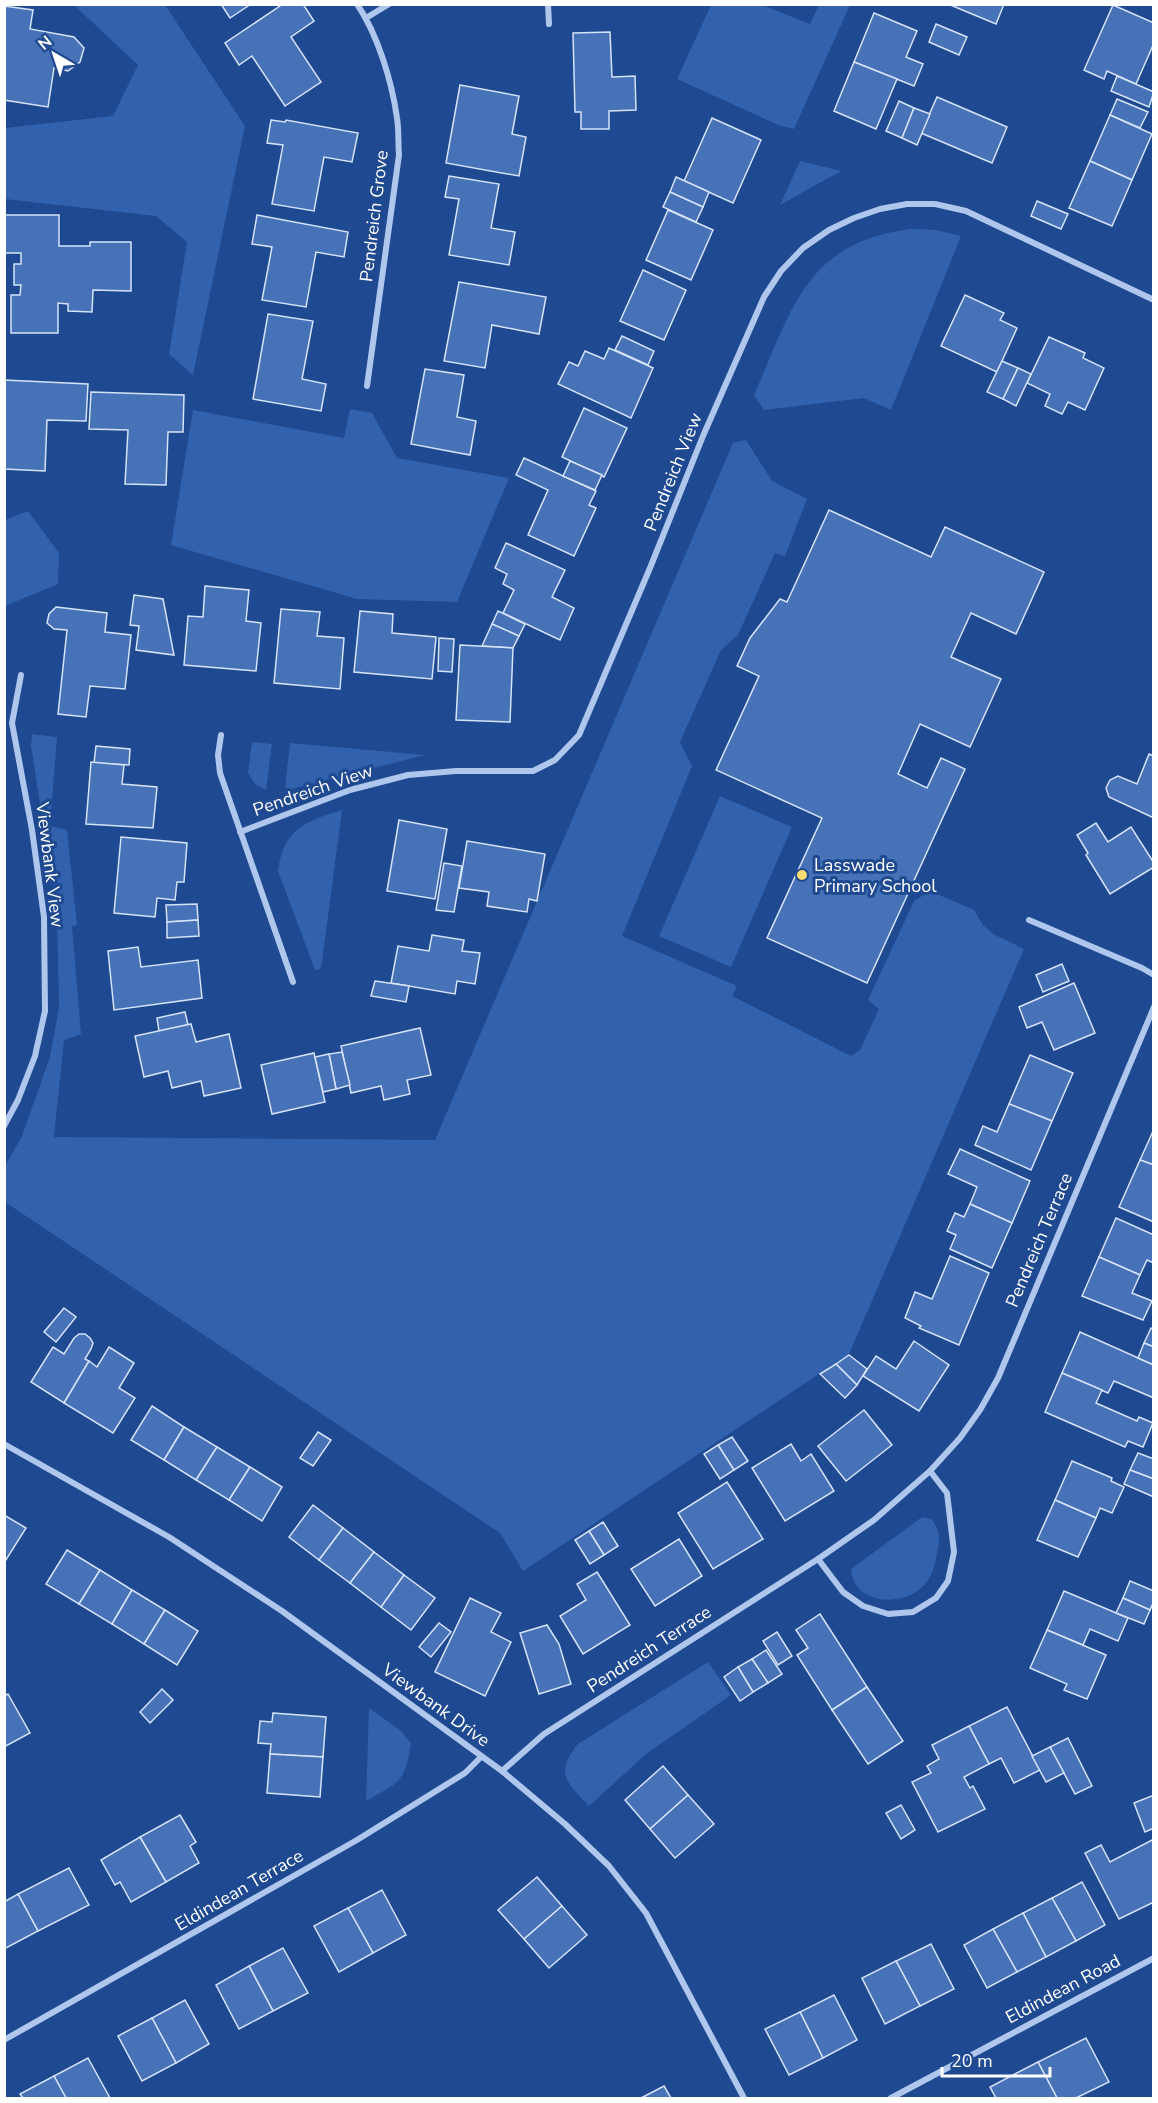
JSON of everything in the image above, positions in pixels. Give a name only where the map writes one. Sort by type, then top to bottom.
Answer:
[{"type":"street","name":"Pendreich Grove","points":[[357,4],[366,18],[388,75],[398,119],[399,155],[367,386]]},
{"type":"street","points":[[366,18],[389,4]]},
{"type":"street","points":[[548,4],[549,24]]},
{"type":"street","name":"Pendreich View","points":[[240,832],[350,790],[408,775],[456,771],[533,771],[555,760],[579,735],[703,436],[764,297],[782,271],[804,248],[829,230],[880,209],[907,204],[935,204],[966,211],[1154,300]]},
{"type":"street","name":"Viewbank View","points":[[4,1126],[18,1100],[35,1056],[45,1011],[44,917],[32,830],[12,723],[21,675]]},
{"type":"street","name":"Pendreich View","points":[[220,735],[218,755],[220,773],[292,981]]},
{"type":"street","points":[[1029,920],[1154,975]]},
{"type":"street","name":"Pendreich Terrace","points":[[502,1771],[544,1734],[818,1559],[874,1520],[930,1471],[966,1429],[998,1378],[1154,1007]]},
{"type":"street","name":"Viewbank Drive","points":[[4,1444],[169,1537],[282,1611],[502,1771],[565,1824],[609,1866],[646,1913],[744,2098]]},
{"type":"street","points":[[818,1559],[843,1592],[863,1606],[872,1609],[888,1614],[913,1612],[936,1598],[948,1581],[954,1552],[947,1493],[930,1471]]},
{"type":"street","name":"Eldindean Terrace","points":[[4,2040],[357,1840],[465,1773],[481,1757]]},
{"type":"street","name":"Eldindean Road","points":[[891,2098],[1154,1958]]},
{"type":"shaded area","points":[[74,5],[165,5],[245,126],[193,375],[169,354],[187,242],[156,216],[5,199],[5,128],[113,116],[138,65]]},
{"type":"shaded area","points":[[711,5],[762,5],[810,24],[819,5],[850,5],[794,129],[778,125],[677,79]]},
{"type":"shaded area","points":[[800,161],[841,171],[780,205]]},
{"type":"shaded area","points":[[911,229],[936,230],[961,236],[891,410],[864,398],[764,410],[754,395],[792,309],[807,285],[825,265],[847,248],[875,236]]},
{"type":"shaded area","points":[[350,409],[372,413],[397,458],[509,478],[457,602],[357,599],[171,545],[193,410],[344,438]]},
{"type":"shaded area","name":"Lasswade Primary School","points":[[746,440],[772,481],[807,499],[785,556],[775,553],[738,635],[721,650],[680,742],[692,766],[622,936],[737,986],[732,996],[851,1056],[860,1050],[879,1009],[868,1000],[914,901],[930,891],[974,910],[983,925],[993,934],[1024,949],[849,1354],[523,1571],[500,1533],[5,1202],[5,1166],[22,1136],[50,1057],[59,1007],[57,912],[31,746],[32,734],[57,737],[50,826],[67,830],[77,925],[72,926],[81,1034],[64,1040],[54,1137],[435,1140],[733,443]]},
{"type":"shaded area","points":[[28,511],[59,553],[58,584],[5,606],[5,520]]},
{"type":"shaded area","points":[[252,742],[272,744],[266,790],[255,784],[248,773]]},
{"type":"shaded area","points":[[290,743],[425,755],[288,790],[285,787]]},
{"type":"shaded area","points":[[720,796],[792,827],[731,967],[659,936]]},
{"type":"shaded area","points":[[342,810],[321,969],[315,970],[278,871],[285,845],[298,829],[318,818]]},
{"type":"shaded area","points":[[922,1517],[931,1519],[939,1535],[934,1565],[926,1583],[906,1597],[894,1599],[870,1596],[861,1590],[854,1581],[851,1569]]},
{"type":"shaded area","points":[[708,1662],[731,1695],[646,1754],[589,1806],[566,1777],[566,1763],[578,1744]]},
{"type":"shaded area","points":[[369,1708],[400,1730],[411,1743],[406,1766],[399,1780],[366,1801]]},
{"type":"building","points":[[221,4],[251,4],[230,18]]},
{"type":"building","points":[[283,4],[303,4],[314,21],[291,37],[321,82],[285,106],[252,56],[239,65],[225,43]]},
{"type":"building","points":[[948,4],[1004,4],[996,24]]},
{"type":"building","points":[[1113,5],[1154,23],[1154,43],[1136,84],[1107,71],[1104,79],[1084,70]]},
{"type":"building","points":[[4,6],[33,10],[30,29],[74,37],[84,48],[80,62],[68,71],[54,68],[48,107],[4,100]]},
{"type":"building","points":[[874,13],[917,31],[906,57],[923,64],[914,86],[854,62]]},
{"type":"building","points":[[936,24],[967,37],[959,55],[929,42]]},
{"type":"building","points":[[610,32],[612,77],[635,76],[636,110],[609,111],[609,129],[581,129],[581,112],[575,112],[573,33]]},
{"type":"building","points":[[854,62],[897,79],[876,129],[834,111]]},
{"type":"building","points":[[1117,76],[1154,92],[1149,107],[1111,91]]},
{"type":"building","points":[[460,85],[519,96],[512,134],[526,137],[519,176],[446,163]]},
{"type":"building","points":[[937,97],[1007,127],[992,163],[921,133]]},
{"type":"building","points":[[1117,99],[1148,112],[1140,128],[1110,115]]},
{"type":"building","points":[[899,101],[914,108],[902,138],[886,131]]},
{"type":"building","points":[[914,108],[930,114],[917,145],[902,138]]},
{"type":"building","points":[[1110,115],[1152,134],[1132,180],[1090,161]]},
{"type":"building","points":[[712,118],[761,140],[733,203],[684,181]]},
{"type":"building","points":[[271,120],[285,122],[286,120],[358,133],[352,162],[324,157],[314,211],[272,204],[283,145],[267,143]]},
{"type":"building","points":[[1090,161],[1132,180],[1112,226],[1069,208]]},
{"type":"building","points":[[449,176],[499,184],[491,228],[515,232],[509,265],[449,255],[459,199],[445,197]]},
{"type":"building","points":[[676,177],[709,192],[703,207],[670,192]]},
{"type":"building","points":[[670,192],[703,207],[696,222],[663,207]]},
{"type":"building","points":[[1037,201],[1068,214],[1061,229],[1031,216]]},
{"type":"building","points":[[668,210],[713,230],[691,280],[646,260]]},
{"type":"building","points":[[4,215],[59,215],[59,246],[90,246],[90,242],[131,242],[131,291],[93,290],[92,312],[68,311],[68,304],[58,303],[58,333],[11,333],[11,295],[20,295],[21,285],[14,285],[14,264],[21,264],[21,253],[4,253]]},
{"type":"building","points":[[257,215],[348,232],[344,257],[316,252],[306,307],[262,300],[272,247],[252,244]]},
{"type":"building","points":[[643,270],[686,290],[664,340],[620,321]]},
{"type":"building","points":[[459,282],[546,297],[539,334],[492,325],[485,368],[444,361]]},
{"type":"building","points":[[965,295],[1004,313],[1000,320],[1017,328],[997,372],[941,346]]},
{"type":"building","points":[[268,314],[313,321],[302,379],[326,384],[321,411],[253,399]]},
{"type":"building","points":[[622,336],[654,351],[648,365],[615,350]]},
{"type":"building","points":[[1049,337],[1085,353],[1083,358],[1104,368],[1085,410],[1068,402],[1062,414],[1045,406],[1050,394],[1027,383]]},
{"type":"building","points":[[609,348],[653,368],[631,418],[558,384],[569,362],[578,366],[585,351],[604,359]]},
{"type":"building","points":[[1002,361],[1018,368],[1003,399],[987,392]]},
{"type":"building","points":[[1018,368],[1031,374],[1016,406],[1003,399]]},
{"type":"building","points":[[425,369],[464,375],[457,417],[476,421],[470,455],[411,444]]},
{"type":"building","points":[[4,380],[88,384],[86,421],[47,420],[45,471],[4,469]]},
{"type":"building","points":[[91,392],[184,395],[183,432],[168,432],[166,485],[125,484],[128,430],[89,429]]},
{"type":"building","points":[[584,408],[627,428],[604,477],[562,457]]},
{"type":"building","points":[[524,458],[596,491],[589,505],[596,508],[574,556],[528,535],[548,490],[516,475]]},
{"type":"building","points":[[570,461],[602,475],[595,490],[563,476]]},
{"type":"building","points":[[829,510],[931,557],[945,527],[1044,572],[1016,634],[971,613],[951,657],[1001,679],[970,747],[920,724],[898,774],[927,788],[941,758],[965,769],[867,983],[767,938],[822,818],[716,770],[759,676],[737,666],[750,638],[780,599],[787,602]]},
{"type":"building","points":[[506,543],[565,570],[552,597],[574,608],[560,640],[503,613],[514,590],[503,584],[507,574],[495,568]]},
{"type":"building","points":[[205,586],[249,590],[246,621],[261,623],[256,671],[184,665],[188,616],[203,617]]},
{"type":"building","points":[[134,595],[163,599],[174,655],[136,650],[139,626],[130,625]]},
{"type":"building","points":[[56,607],[107,613],[105,632],[131,635],[125,689],[90,686],[86,717],[58,714],[67,630],[54,629],[47,623],[49,614]]},
{"type":"building","points":[[281,609],[320,612],[317,636],[344,638],[340,689],[274,683]]},
{"type":"building","points":[[360,611],[393,614],[392,633],[436,637],[432,679],[354,672]]},
{"type":"building","points":[[498,611],[525,624],[519,636],[492,624]]},
{"type":"building","points":[[492,624],[519,636],[513,648],[482,646]]},
{"type":"building","points":[[439,638],[454,639],[452,672],[438,671]]},
{"type":"building","points":[[460,645],[513,648],[510,722],[456,720]]},
{"type":"building","points":[[96,746],[130,749],[129,765],[94,763]]},
{"type":"building","points":[[1149,754],[1154,756],[1154,818],[1109,797],[1106,788],[1110,780],[1118,776],[1137,784]]},
{"type":"building","points":[[91,762],[124,765],[122,784],[157,787],[153,828],[86,824]]},
{"type":"building","points":[[399,820],[447,829],[435,899],[387,891]]},
{"type":"building","points":[[1096,823],[1108,842],[1131,827],[1154,863],[1154,867],[1110,894],[1086,855],[1088,853],[1077,835]]},
{"type":"building","points":[[121,837],[187,843],[184,882],[177,882],[175,900],[157,898],[155,917],[114,913]]},
{"type":"building","points":[[467,841],[545,854],[537,901],[529,899],[527,912],[487,906],[489,892],[459,888]]},
{"type":"building","points":[[444,863],[462,866],[454,912],[436,910]]},
{"type":"building","points":[[197,904],[198,920],[167,922],[166,905]]},
{"type":"building","points":[[198,920],[199,936],[167,938],[167,922]]},
{"type":"building","points":[[432,935],[464,940],[462,951],[480,953],[475,984],[457,981],[455,994],[391,983],[398,946],[429,951]]},
{"type":"building","points":[[138,947],[141,967],[198,960],[202,998],[114,1010],[108,951]]},
{"type":"building","points":[[1062,964],[1069,981],[1043,992],[1036,975]]},
{"type":"building","points":[[375,981],[409,986],[406,1002],[371,996]]},
{"type":"building","points":[[1074,983],[1095,1033],[1054,1050],[1042,1022],[1027,1028],[1019,1007]]},
{"type":"building","points":[[185,1012],[188,1025],[159,1031],[157,1018]]},
{"type":"building","points":[[191,1024],[196,1042],[229,1034],[241,1088],[204,1096],[201,1081],[172,1088],[168,1071],[144,1077],[135,1036]]},
{"type":"building","points":[[420,1028],[431,1075],[407,1080],[410,1094],[384,1100],[381,1086],[351,1093],[341,1046]]},
{"type":"building","points":[[342,1052],[350,1085],[336,1089],[329,1054]]},
{"type":"building","points":[[314,1053],[325,1102],[272,1114],[261,1065]]},
{"type":"building","points":[[329,1054],[336,1089],[323,1092],[315,1057]]},
{"type":"building","points":[[1030,1055],[1073,1073],[1052,1121],[1009,1104]]},
{"type":"building","points":[[1009,1104],[1052,1121],[1031,1170],[975,1145],[983,1126],[997,1132]]},
{"type":"building","points":[[1154,1129],[1154,1165],[1140,1160]]},
{"type":"building","points":[[960,1149],[1030,1181],[1012,1223],[970,1204],[977,1187],[948,1174]]},
{"type":"building","points":[[1140,1160],[1154,1165],[1154,1222],[1119,1207]]},
{"type":"building","points":[[970,1204],[1012,1223],[992,1268],[950,1249],[956,1235],[947,1231],[955,1213],[964,1217]]},
{"type":"building","points":[[1116,1218],[1154,1235],[1154,1263],[1147,1260],[1140,1275],[1099,1257]]},
{"type":"building","points":[[950,1256],[989,1273],[959,1345],[919,1328],[921,1326],[905,1318],[915,1292],[932,1299]]},
{"type":"building","points":[[1099,1257],[1140,1275],[1132,1293],[1152,1301],[1143,1320],[1082,1296]]},
{"type":"building","points":[[64,1308],[76,1317],[56,1342],[44,1332]]},
{"type":"building","points":[[1151,1328],[1154,1330],[1154,1347],[1144,1343]]},
{"type":"building","points":[[1080,1332],[1154,1365],[1154,1398],[1114,1381],[1108,1393],[1062,1373]]},
{"type":"building","points":[[79,1334],[85,1334],[93,1343],[85,1359],[89,1361],[64,1403],[31,1382],[53,1347],[64,1354]]},
{"type":"building","points":[[914,1341],[949,1365],[919,1411],[863,1376],[876,1356],[896,1369]]},
{"type":"building","points":[[1144,1343],[1154,1347],[1154,1365],[1138,1358]]},
{"type":"building","points":[[109,1347],[134,1363],[119,1388],[135,1398],[113,1433],[64,1403],[89,1361],[97,1367]]},
{"type":"building","points":[[849,1355],[867,1369],[857,1385],[836,1364]]},
{"type":"building","points":[[836,1364],[857,1385],[845,1398],[820,1374]]},
{"type":"building","points":[[1062,1373],[1102,1390],[1096,1403],[1137,1421],[1139,1417],[1153,1423],[1143,1447],[1128,1441],[1125,1447],[1045,1412]]},
{"type":"building","points":[[152,1406],[184,1427],[164,1460],[131,1440]]},
{"type":"building","points":[[864,1410],[892,1445],[846,1481],[818,1446]]},
{"type":"building","points":[[184,1427],[217,1447],[196,1480],[164,1460]]},
{"type":"building","points":[[318,1432],[331,1440],[313,1466],[300,1458]]},
{"type":"building","points":[[732,1437],[748,1461],[734,1470],[718,1445]]},
{"type":"building","points":[[791,1444],[801,1461],[811,1454],[834,1491],[785,1521],[752,1468]]},
{"type":"building","points":[[718,1445],[734,1470],[720,1479],[704,1454]]},
{"type":"building","points":[[217,1447],[250,1467],[229,1500],[196,1480]]},
{"type":"building","points":[[1138,1453],[1154,1459],[1154,1479],[1130,1470]]},
{"type":"building","points":[[1072,1461],[1112,1478],[1111,1481],[1124,1487],[1112,1513],[1100,1508],[1096,1518],[1055,1500]]},
{"type":"building","points":[[250,1467],[282,1487],[262,1521],[229,1500]]},
{"type":"building","points":[[1130,1470],[1154,1479],[1154,1497],[1124,1484]]},
{"type":"building","points":[[727,1482],[763,1539],[713,1569],[678,1513]]},
{"type":"building","points":[[1055,1500],[1096,1518],[1078,1557],[1037,1540]]},
{"type":"building","points":[[313,1505],[343,1528],[319,1560],[289,1537]]},
{"type":"building","points":[[4,1515],[26,1528],[4,1563]]},
{"type":"building","points":[[603,1522],[618,1546],[604,1555],[589,1531]]},
{"type":"building","points":[[343,1528],[374,1552],[350,1583],[319,1560]]},
{"type":"building","points":[[589,1531],[604,1555],[590,1564],[575,1540]]},
{"type":"building","points":[[679,1539],[702,1576],[655,1606],[631,1569]]},
{"type":"building","points":[[67,1550],[100,1570],[79,1604],[46,1584]]},
{"type":"building","points":[[374,1552],[404,1575],[381,1607],[350,1583]]},
{"type":"building","points":[[100,1570],[132,1590],[112,1624],[79,1604]]},
{"type":"building","points":[[597,1572],[630,1625],[583,1654],[560,1616],[586,1600],[577,1584]]},
{"type":"building","points":[[404,1575],[435,1598],[411,1630],[381,1607]]},
{"type":"building","points":[[1130,1581],[1154,1591],[1154,1601],[1150,1610],[1123,1598]]},
{"type":"building","points":[[132,1590],[165,1610],[144,1644],[112,1624]]},
{"type":"building","points":[[1064,1591],[1128,1618],[1118,1641],[1090,1629],[1083,1645],[1047,1630]]},
{"type":"building","points":[[470,1598],[501,1613],[491,1632],[511,1642],[485,1696],[435,1672]]},
{"type":"building","points":[[1123,1598],[1150,1610],[1144,1624],[1116,1613]]},
{"type":"building","points":[[165,1610],[198,1631],[177,1665],[144,1644]]},
{"type":"building","points":[[820,1614],[867,1687],[832,1710],[797,1655],[808,1648],[796,1630]]},
{"type":"building","points":[[439,1623],[451,1632],[431,1657],[419,1647]]},
{"type":"building","points":[[547,1625],[559,1644],[571,1684],[539,1694],[520,1633]]},
{"type":"building","points":[[1047,1630],[1106,1655],[1087,1699],[1064,1690],[1067,1684],[1030,1668]]},
{"type":"building","points":[[777,1632],[792,1656],[778,1665],[763,1641]]},
{"type":"building","points":[[766,1650],[782,1674],[768,1683],[752,1659]]},
{"type":"building","points":[[752,1659],[768,1683],[753,1692],[738,1667]]},
{"type":"building","points":[[738,1667],[753,1692],[740,1701],[724,1677]]},
{"type":"building","points":[[867,1687],[903,1741],[868,1764],[832,1710]]},
{"type":"building","points":[[162,1689],[173,1700],[150,1723],[140,1712]]},
{"type":"building","points":[[8,1694],[30,1733],[4,1747],[4,1696]]},
{"type":"building","points":[[1007,1707],[1040,1770],[1014,1783],[1001,1758],[989,1764],[969,1726]]},
{"type":"building","points":[[273,1713],[326,1717],[323,1757],[270,1754],[271,1744],[258,1743],[260,1721],[272,1722]]},
{"type":"building","points":[[969,1726],[989,1764],[964,1777],[970,1788],[973,1786],[985,1809],[938,1832],[912,1782],[931,1773],[927,1766],[939,1759],[932,1745]]},
{"type":"building","points":[[1068,1738],[1092,1786],[1075,1794],[1050,1747]]},
{"type":"building","points":[[1050,1747],[1064,1773],[1046,1782],[1032,1756]]},
{"type":"building","points":[[270,1754],[323,1757],[320,1797],[267,1793]]},
{"type":"building","points":[[663,1766],[688,1795],[650,1829],[625,1800]]},
{"type":"building","points":[[688,1795],[714,1824],[675,1858],[650,1829]]},
{"type":"building","points":[[1154,1795],[1154,1828],[1145,1832],[1134,1803]]},
{"type":"building","points":[[901,1805],[915,1830],[901,1839],[886,1813]]},
{"type":"building","points":[[180,1815],[196,1842],[190,1846],[199,1863],[166,1882],[140,1837]]},
{"type":"building","points":[[140,1837],[166,1882],[131,1902],[120,1882],[115,1885],[101,1860]]},
{"type":"building","points":[[1154,1839],[1154,1902],[1119,1919],[1085,1853],[1101,1845],[1110,1862]]},
{"type":"building","points":[[69,1868],[89,1905],[38,1931],[18,1894]]},
{"type":"building","points":[[537,1877],[562,1906],[524,1939],[498,1910]]},
{"type":"building","points":[[1082,1882],[1105,1925],[1076,1941],[1052,1898]]},
{"type":"building","points":[[382,1890],[406,1935],[373,1953],[348,1908]]},
{"type":"building","points":[[18,1894],[38,1931],[4,1949],[4,1902]]},
{"type":"building","points":[[1052,1898],[1076,1941],[1046,1957],[1023,1913]]},
{"type":"building","points":[[562,1906],[587,1935],[549,1968],[524,1939]]},
{"type":"building","points":[[348,1908],[373,1953],[339,1972],[314,1926]]},
{"type":"building","points":[[1023,1913],[1046,1957],[1017,1972],[993,1929]]},
{"type":"building","points":[[993,1929],[1017,1972],[987,1988],[964,1945]]},
{"type":"building","points":[[931,1944],[954,1989],[920,2006],[896,1961]]},
{"type":"building","points":[[283,1948],[308,1993],[273,2011],[249,1966]]},
{"type":"building","points":[[896,1961],[920,2006],[885,2024],[862,1978]]},
{"type":"building","points":[[249,1966],[273,2011],[239,2029],[216,1985]]},
{"type":"building","points":[[834,1995],[857,2040],[823,2058],[800,2012]]},
{"type":"building","points":[[185,2000],[209,2044],[176,2063],[152,2018]]},
{"type":"building","points":[[800,2012],[823,2058],[789,2075],[765,2029]]},
{"type":"building","points":[[152,2018],[176,2063],[142,2081],[118,2036]]},
{"type":"building","points":[[1086,2038],[1109,2082],[1076,2098],[1057,2098],[1038,2062]]},
{"type":"building","points":[[88,2058],[110,2098],[66,2098],[54,2076]]},
{"type":"building","points":[[1038,2062],[1057,2098],[996,2098],[990,2087]]},
{"type":"building","points":[[54,2076],[66,2098],[23,2098],[20,2094]]},
{"type":"building","points":[[664,2086],[671,2098],[641,2098]]},
{"type":"place","name":"Lasswade Primary School","points":[[802,875]]}]
